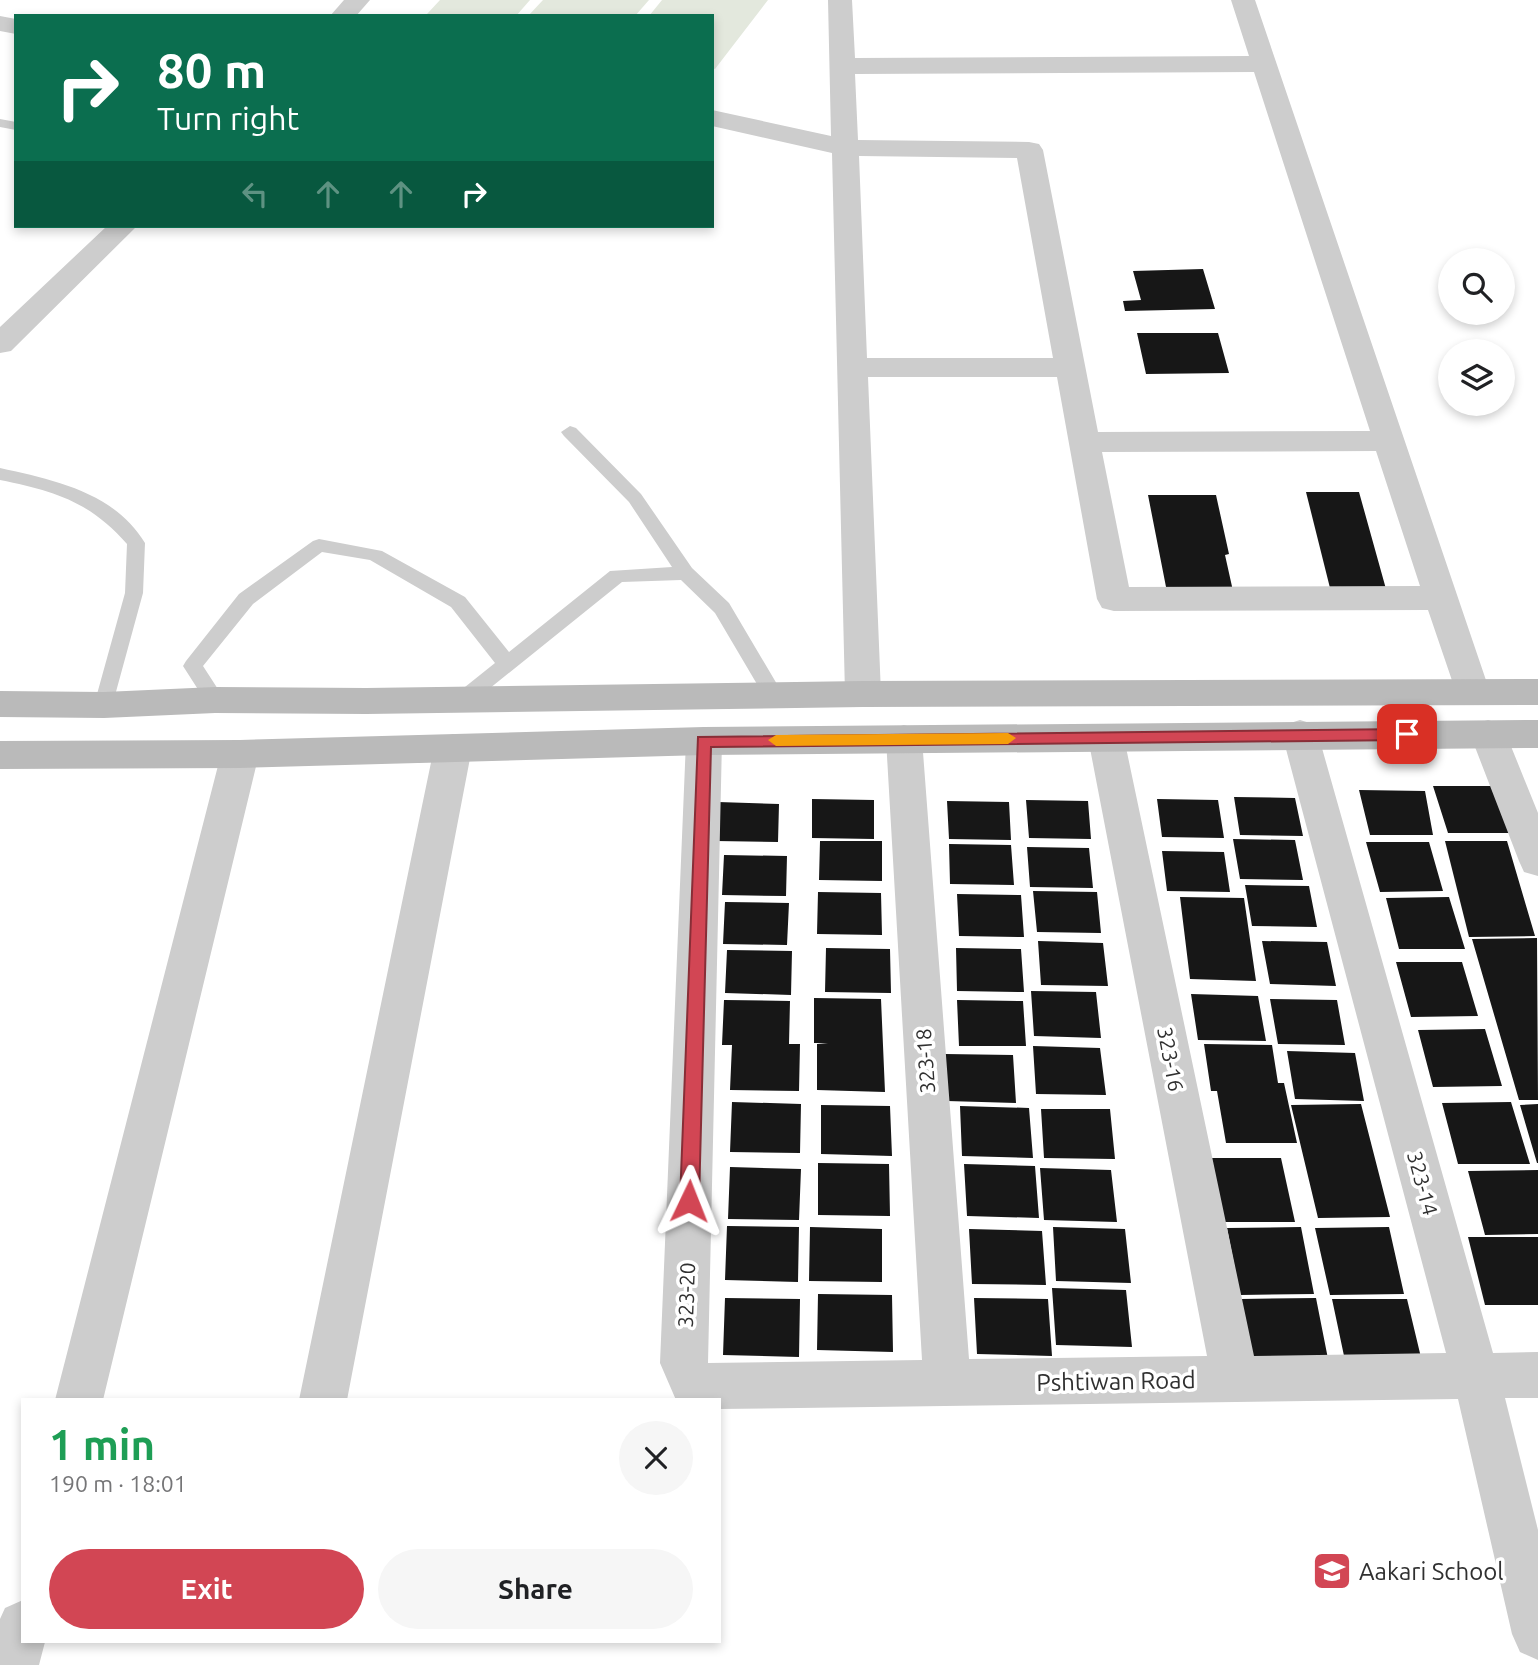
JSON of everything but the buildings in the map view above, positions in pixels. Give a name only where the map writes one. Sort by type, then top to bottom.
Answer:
[{"type":"street","points":[[344,14],[358,0]]},
{"type":"street","points":[[840,0],[863,694]]},
{"type":"street","points":[[1243,0],[1472,692]]},
{"type":"street","points":[[844,66],[1264,64]]},
{"type":"street","points":[[714,118],[847,148],[1029,150],[1114,599],[1441,598]]},
{"type":"street","points":[[0,344],[121,228]]},
{"type":"street","points":[[854,367],[1070,369]]},
{"type":"street","points":[[1084,442],[1389,441]]},
{"type":"street","points":[[0,704],[104,705],[215,700],[366,701],[863,694],[1538,692]]},
{"type":"street","points":[[358,751],[366,701]]},
{"type":"street","name":"323-14","points":[[1300,734],[1476,1376],[1538,1634]]},
{"type":"street","points":[[1488,734],[1538,861]]},
{"type":"street","points":[[0,755],[240,754],[704,741],[1538,734]]},
{"type":"street","name":"323-16","points":[[1107,738],[1235,1380]]},
{"type":"street","name":"323-18","points":[[904,739],[947,1383]]},
{"type":"street","name":"323-20","points":[[694,1386],[684,1363],[704,741]]},
{"type":"street","points":[[323,1398],[453,748]]},
{"type":"street","points":[[79,1398],[240,754]]},
{"type":"street","name":"Pshtiwan Road","points":[[694,1386],[1538,1375]]},
{"type":"street","points":[[13,1665],[21,1634]]},
{"type":"lane","points":[[570,432],[635,498],[685,573],[722,608],[774,696]]},
{"type":"lane","points":[[0,474],[62,488],[95,503],[122,526],[136,543],[134,593],[104,705]]},
{"type":"lane","points":[[215,700],[193,666],[246,599],[319,545],[375,555],[458,602],[507,664]]},
{"type":"lane","points":[[462,700],[617,576],[685,573]]},
{"type":"shaded area","points":[[440,0],[530,0],[518,14],[427,14]]},
{"type":"shaded area","points":[[543,0],[649,0],[637,14],[530,14]]},
{"type":"shaded area","points":[[662,0],[768,0],[715,69],[714,14],[651,14]]},
{"type":"slow traffic","points":[[776,740],[1008,738]]},
{"type":"place","name":"Aakari School","points":[[1332,1571]]},
{"type":"route","points":[[689,1201],[704,741],[1407,734]]}]
